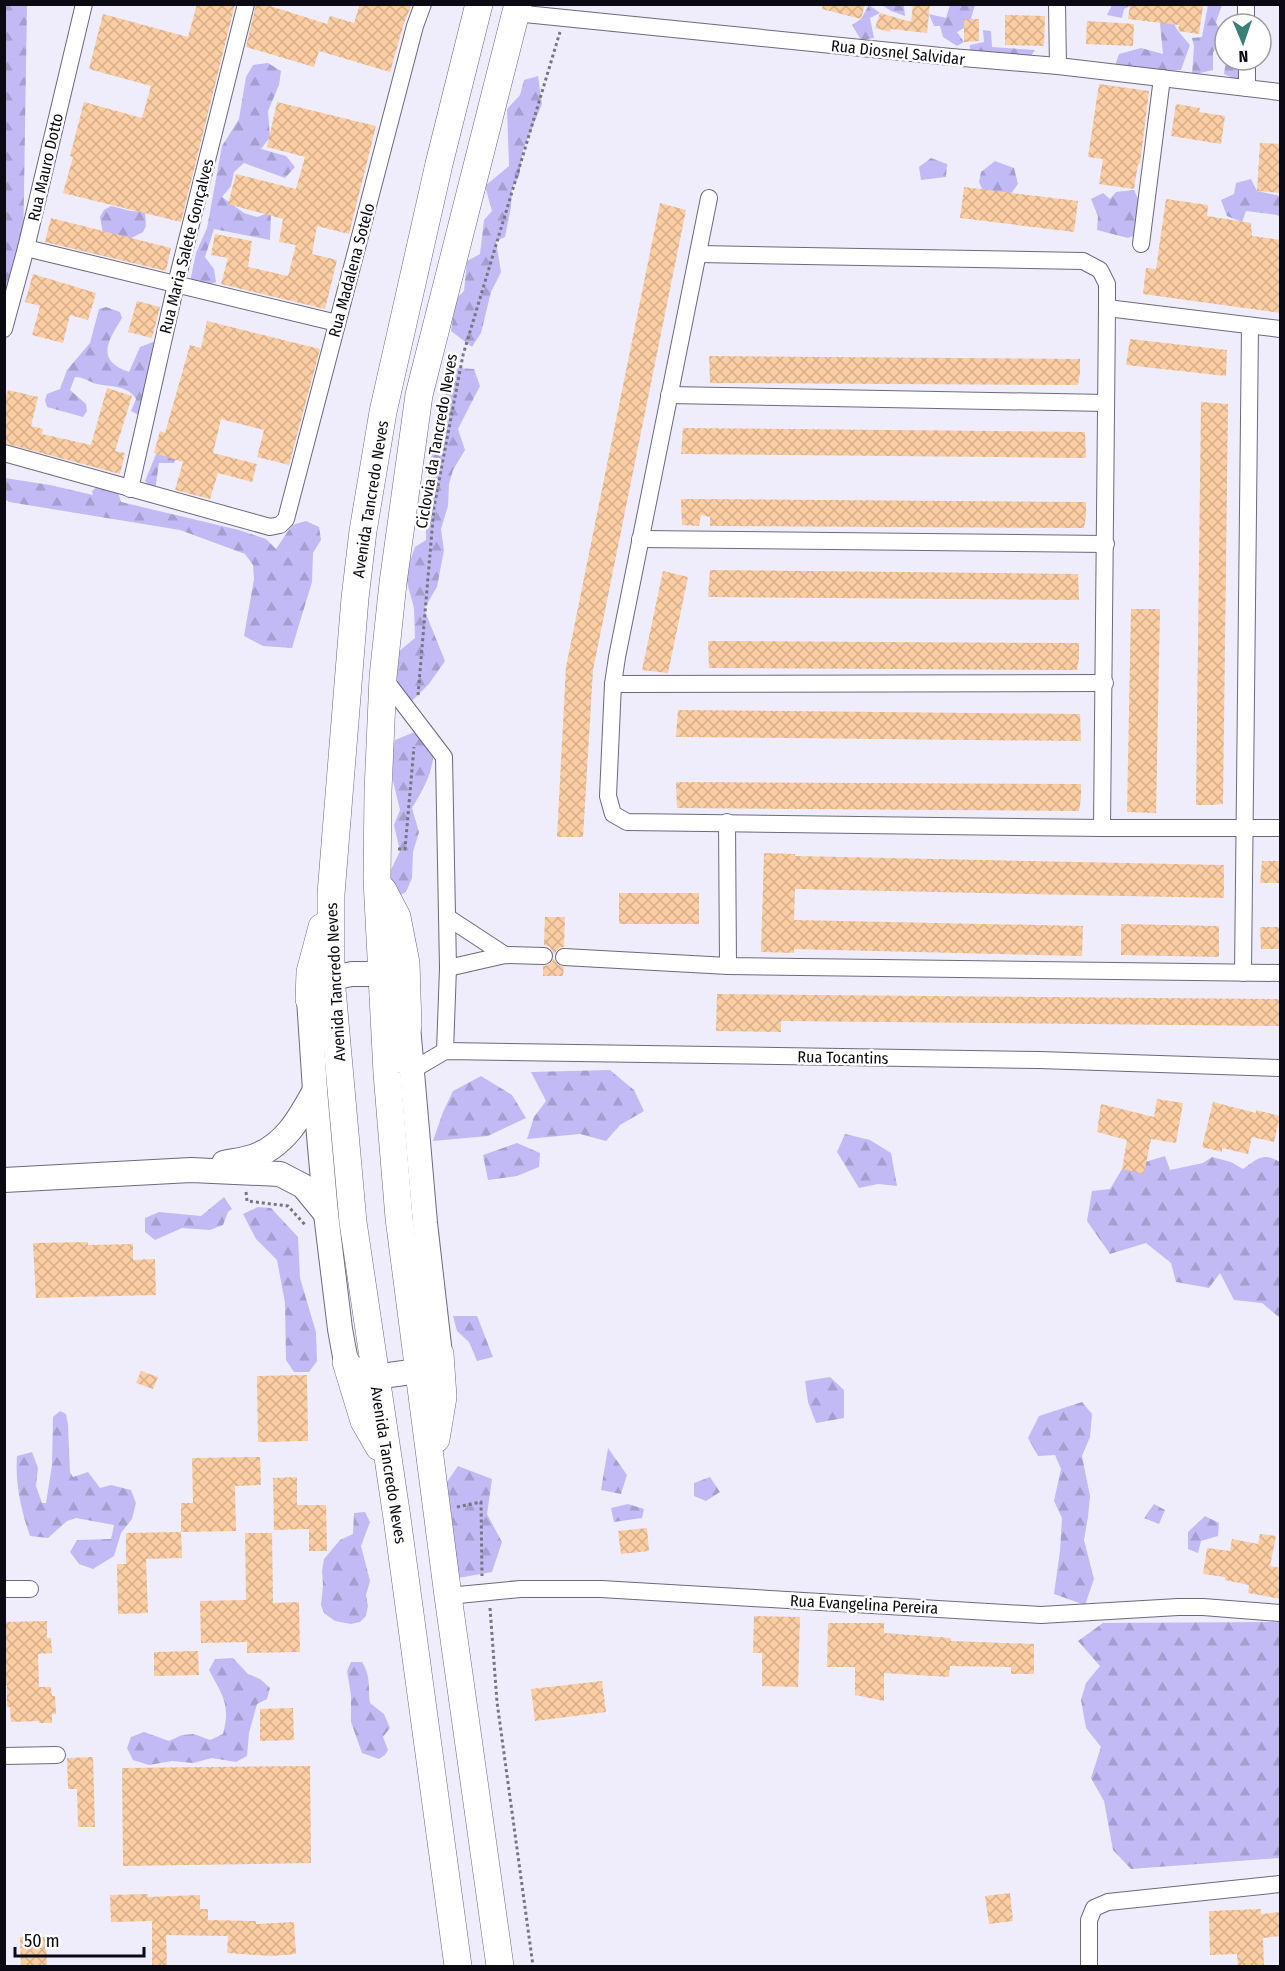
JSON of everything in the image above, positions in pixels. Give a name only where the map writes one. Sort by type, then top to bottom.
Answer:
[{"type":"main road","name":"Avenida Tancredo Neves","points":[[458,1966],[390,1465],[353,1222],[331,978],[331,894],[355,598],[370,488],[383,412],[423,231],[479,4]]},
{"type":"main road","name":"Avenida Tancredo Neves","points":[[500,1966],[447,1596],[399,1218],[381,974],[377,879],[383,677],[393,583],[419,395],[516,9]]},
{"type":"main road","points":[[377,879],[397,917],[406,963],[411,1071],[443,1397],[432,1464]]},
{"type":"main road","points":[[331,894],[310,972],[309,999],[326,1214],[346,1362],[364,1421],[390,1465]]},
{"type":"main road","points":[[309,999],[320,985],[331,978],[352,974],[381,974],[400,1004],[408,1026]]},
{"type":"main road","points":[[191,1170],[253,1157],[283,1139],[299,1119],[315,1090]]},
{"type":"main road","points":[[4,1180],[191,1170],[280,1174],[303,1186],[326,1214]]},
{"type":"main road","points":[[346,1362],[353,1368],[375,1377],[418,1371],[440,1354]]},
{"type":"street","name":"Rua Mauro Dotto","points":[[4,329],[26,248],[84,4]]},
{"type":"street","name":"Rua Maria Salete Gonçalves","points":[[130,489],[176,284],[246,4]]},
{"type":"street","name":"Rua Madalena Sotelo","points":[[130,489],[270,527],[280,525],[286,519],[415,26],[423,4]]},
{"type":"street","points":[[1057,4],[1058,66]]},
{"type":"street","name":"Rua Diosnel Salvidar","points":[[516,9],[564,18],[1058,66],[1281,92]]},
{"type":"street","points":[[1247,72],[1247,88]]},
{"type":"street","points":[[1141,244],[1162,78]]},
{"type":"street","points":[[709,198],[613,684],[608,796],[613,814],[627,822],[1281,828]]},
{"type":"street","points":[[26,248],[338,323]]},
{"type":"street","points":[[699,254],[1083,261],[1100,270],[1107,284],[1102,828]]},
{"type":"street","points":[[1107,308],[1281,329]]},
{"type":"street","points":[[1243,973],[1250,326]]},
{"type":"street","points":[[669,395],[1106,403]]},
{"type":"street","points":[[4,453],[130,489]]},
{"type":"street","points":[[640,539],[1106,544]]},
{"type":"street","points":[[383,677],[444,758],[448,968],[445,1051],[411,1071]]},
{"type":"street","points":[[613,684],[1104,683]]},
{"type":"street","points":[[727,822],[728,966]]},
{"type":"street","points":[[447,917],[505,955]]},
{"type":"street","points":[[448,968],[505,955],[544,957]]},
{"type":"street","points":[[564,957],[728,966],[1281,973]]},
{"type":"street","name":"Rua Tocantins","points":[[445,1051],[1039,1060],[1281,1068]]},
{"type":"street","points":[[4,1589],[30,1589]]},
{"type":"street","name":"Rua Evangelina Pereira","points":[[447,1596],[520,1589],[601,1589],[1041,1615],[1186,1607],[1281,1613]]},
{"type":"street","points":[[4,1756],[57,1755]]},
{"type":"street","points":[[1089,1966],[1089,1920],[1094,1908],[1108,1902],[1281,1884]]},
{"type":"path","name":"Ciclovia da Tancredo Neves","points":[[378,848],[405,849],[434,507],[462,355],[564,18]]},
{"type":"green space","points":[[1158,4],[1179,5],[1181,10],[1171,19],[1190,45],[1181,70],[1163,71],[1115,66],[1119,54],[1141,48],[1163,54]]},
{"type":"green space","points":[[5,5],[27,5],[23,255],[5,331]]},
{"type":"green space","points":[[869,5],[880,13],[870,18],[874,38],[861,40],[852,25],[861,19]]},
{"type":"green space","points":[[882,5],[904,5],[905,16],[891,11]]},
{"type":"green space","points":[[950,5],[975,5],[969,25],[957,32],[964,42],[957,46],[943,37],[940,26],[934,26],[929,14],[946,18]]},
{"type":"green space","points":[[1112,5],[1131,5],[1124,9],[1122,18],[1107,15]]},
{"type":"green space","points":[[1208,5],[1222,5],[1220,12],[1213,12],[1213,70],[1192,75],[1194,46],[1192,38],[1202,37]]},
{"type":"green space","points":[[983,30],[991,31],[992,47],[1035,50],[1031,56],[980,53],[970,50],[970,45],[984,42]]},
{"type":"green space","points":[[268,63],[281,71],[279,85],[268,111],[270,137],[261,149],[286,156],[295,167],[285,178],[244,163],[234,172],[231,186],[222,197],[244,213],[257,217],[271,212],[270,240],[214,229],[205,257],[214,269],[216,282],[203,288],[190,282],[196,253],[207,228],[222,146],[239,119],[246,77],[253,65]]},
{"type":"green space","points":[[1224,72],[1242,72],[1242,82],[1224,74]]},
{"type":"green space","points":[[538,76],[542,104],[523,150],[519,176],[512,188],[505,237],[496,241],[501,272],[491,292],[481,333],[472,347],[451,331],[456,299],[464,291],[467,261],[480,254],[484,220],[492,211],[485,186],[509,166],[507,109],[520,95],[524,80]]},
{"type":"green space","points":[[931,158],[947,164],[946,177],[921,180],[919,167]]},
{"type":"green space","points":[[995,161],[1014,168],[1018,184],[1008,198],[986,198],[979,182],[981,172]]},
{"type":"green space","points":[[1251,179],[1257,191],[1280,196],[1280,217],[1246,211],[1242,222],[1227,216],[1221,200],[1234,194],[1236,183]]},
{"type":"green space","points":[[1134,190],[1139,201],[1138,234],[1128,238],[1097,230],[1098,216],[1091,199],[1103,193],[1110,199],[1116,192]]},
{"type":"green space","points":[[111,206],[145,212],[146,226],[143,232],[106,251],[100,217],[104,210]]},
{"type":"green space","points":[[106,307],[120,312],[122,318],[112,334],[107,349],[108,356],[118,367],[129,372],[140,347],[153,342],[159,344],[139,415],[131,411],[136,399],[133,394],[119,387],[97,384],[78,377],[75,377],[70,390],[86,404],[87,411],[83,417],[47,407],[45,400],[47,394],[60,389],[67,370],[90,343],[99,309]]},
{"type":"green space","points":[[458,368],[474,369],[480,386],[458,429],[465,450],[453,470],[449,484],[448,506],[441,529],[444,550],[437,587],[424,609],[445,661],[429,684],[410,703],[390,677],[398,652],[415,638],[414,608],[405,575],[415,547],[426,540],[426,487],[432,446],[445,434],[440,408],[448,382]]},
{"type":"green space","points":[[161,442],[180,450],[174,463],[159,463],[155,491],[145,481]]},
{"type":"green space","points":[[112,474],[121,502],[239,530],[266,539],[276,549],[292,525],[306,521],[319,527],[321,540],[313,553],[312,582],[292,648],[263,646],[244,636],[254,579],[253,565],[245,554],[180,530],[9,502],[5,499],[5,478],[93,495],[92,491]]},
{"type":"green space","points":[[432,725],[434,749],[431,769],[412,808],[419,832],[413,852],[412,878],[406,892],[397,897],[389,874],[400,851],[394,825],[400,810],[393,781],[392,754],[395,740]]},
{"type":"green space","points":[[610,1070],[634,1090],[644,1111],[620,1125],[606,1141],[580,1134],[527,1139],[534,1117],[546,1101],[531,1072]]},
{"type":"green space","points":[[481,1076],[512,1095],[526,1118],[488,1136],[433,1141],[453,1091]]},
{"type":"green space","points":[[845,1134],[870,1140],[891,1153],[897,1186],[878,1184],[859,1188],[837,1152]]},
{"type":"green space","points":[[517,1143],[540,1153],[539,1167],[517,1176],[488,1180],[483,1155]]},
{"type":"green space","points":[[1165,1156],[1170,1170],[1203,1163],[1212,1157],[1231,1162],[1243,1169],[1265,1157],[1280,1162],[1280,1318],[1262,1303],[1234,1300],[1220,1273],[1209,1288],[1176,1282],[1171,1263],[1146,1243],[1110,1254],[1087,1221],[1092,1191],[1110,1189],[1122,1169]]},
{"type":"green space","points":[[224,1197],[232,1209],[228,1212],[223,1225],[210,1230],[182,1228],[155,1240],[145,1232],[145,1218],[159,1212],[201,1216]]},
{"type":"green space","points":[[258,1207],[271,1208],[298,1237],[300,1278],[316,1332],[317,1361],[309,1372],[294,1372],[286,1360],[285,1303],[277,1260],[256,1239],[243,1214]]},
{"type":"green space","points":[[453,1316],[477,1316],[493,1357],[477,1361],[469,1342],[457,1331]]},
{"type":"green space","points":[[830,1377],[844,1390],[844,1418],[816,1423],[808,1402],[805,1381]]},
{"type":"green space","points":[[1082,1402],[1092,1414],[1090,1437],[1082,1456],[1090,1496],[1084,1540],[1094,1579],[1085,1605],[1054,1594],[1062,1518],[1054,1501],[1061,1469],[1055,1455],[1038,1456],[1028,1438],[1039,1416]]},
{"type":"green space","points":[[60,1411],[66,1414],[70,1472],[73,1477],[88,1472],[100,1488],[111,1485],[131,1490],[136,1503],[132,1519],[121,1533],[114,1556],[93,1569],[79,1564],[70,1552],[77,1540],[111,1539],[114,1525],[76,1518],[67,1521],[48,1538],[30,1536],[21,1506],[17,1456],[32,1452],[38,1468],[36,1486],[42,1503],[46,1503],[52,1465],[53,1417]]},
{"type":"green space","points":[[608,1448],[627,1475],[621,1494],[601,1490]]},
{"type":"green space","points":[[458,1466],[492,1479],[487,1514],[502,1542],[492,1572],[458,1578],[454,1558],[452,1517],[442,1489]]},
{"type":"green space","points":[[710,1477],[720,1492],[706,1501],[694,1496],[694,1483]]},
{"type":"green space","points":[[628,1504],[644,1509],[642,1518],[614,1522],[611,1508]]},
{"type":"green space","points":[[1154,1504],[1165,1510],[1159,1524],[1144,1518]]},
{"type":"green space","points":[[365,1512],[370,1522],[361,1546],[370,1581],[366,1595],[368,1606],[366,1616],[360,1622],[351,1624],[335,1621],[324,1613],[321,1605],[324,1559],[340,1540],[353,1534],[354,1513]]},
{"type":"green space","points":[[1205,1516],[1219,1523],[1218,1536],[1201,1541],[1198,1553],[1188,1549],[1188,1532]]},
{"type":"green space","points":[[1280,1622],[1280,1858],[1131,1869],[1113,1850],[1104,1801],[1091,1778],[1101,1747],[1086,1728],[1081,1700],[1086,1683],[1100,1666],[1078,1641],[1103,1623]]},
{"type":"green space","points":[[233,1658],[248,1674],[260,1679],[270,1688],[267,1699],[257,1704],[249,1733],[247,1756],[236,1762],[212,1758],[193,1763],[172,1761],[149,1765],[133,1760],[127,1748],[131,1737],[144,1732],[169,1741],[182,1735],[194,1734],[210,1740],[223,1734],[226,1707],[209,1670],[215,1659]]},
{"type":"green space","points":[[351,1662],[362,1662],[365,1667],[370,1703],[384,1714],[390,1728],[383,1737],[388,1750],[379,1759],[362,1753],[351,1722],[351,1695],[347,1671]]},
{"type":"building","points":[[197,4],[235,4],[181,222],[63,193],[84,102],[142,118],[151,86],[89,69],[103,14],[188,37]]},
{"type":"building","points":[[256,4],[264,4],[327,24],[330,16],[354,23],[360,4],[412,4],[390,72],[319,51],[314,67],[246,47]]},
{"type":"building","points":[[823,4],[865,4],[861,19],[822,9]]},
{"type":"building","points":[[913,4],[930,4],[927,33],[891,29],[890,32],[875,28],[880,13],[911,22]]},
{"type":"building","points":[[1130,4],[1203,6],[1199,34],[1178,31],[1179,25],[1128,19]]},
{"type":"building","points":[[1005,15],[1045,16],[1044,46],[1005,45]]},
{"type":"building","points":[[964,19],[979,19],[979,41],[964,42]]},
{"type":"building","points":[[1087,21],[1134,24],[1133,46],[1086,44]]},
{"type":"building","points":[[1099,84],[1149,91],[1140,164],[1138,164],[1134,189],[1099,184],[1103,159],[1088,157]]},
{"type":"building","points":[[277,102],[376,126],[349,234],[317,226],[312,254],[337,260],[325,309],[221,284],[228,258],[211,255],[215,234],[252,241],[248,267],[288,276],[296,245],[279,242],[283,219],[228,204],[236,174],[296,189],[305,157],[267,147]]},
{"type":"building","points":[[1176,104],[1200,108],[1199,112],[1225,116],[1221,144],[1171,136]]},
{"type":"building","points":[[1260,143],[1281,144],[1281,193],[1257,191]]},
{"type":"building","points":[[964,187],[1078,201],[1074,232],[960,218]]},
{"type":"building","points":[[1166,199],[1208,205],[1207,216],[1251,223],[1252,236],[1281,240],[1281,313],[1143,294],[1146,268],[1156,269]]},
{"type":"building","points":[[660,203],[686,210],[593,670],[583,837],[557,837],[566,667]]},
{"type":"building","points":[[51,218],[171,248],[166,271],[45,242]]},
{"type":"building","points":[[33,274],[96,293],[88,320],[70,315],[63,343],[32,335],[40,306],[25,302]]},
{"type":"building","points":[[137,301],[160,307],[152,338],[128,332]]},
{"type":"building","points":[[207,321],[320,349],[289,465],[257,457],[264,430],[221,419],[213,453],[257,464],[252,482],[218,473],[210,499],[175,490],[183,462],[154,453],[160,431],[165,433],[190,345],[201,348]]},
{"type":"building","points":[[1130,339],[1227,350],[1226,376],[1126,365]]},
{"type":"building","points":[[709,356],[1080,359],[1080,373],[1078,385],[710,383]]},
{"type":"building","points":[[107,388],[132,396],[115,451],[125,453],[120,474],[4,443],[4,404],[8,390],[38,397],[31,426],[43,429],[42,434],[91,445]]},
{"type":"building","points":[[1201,402],[1228,404],[1223,804],[1210,805],[1196,805]]},
{"type":"building","points":[[683,428],[1085,432],[1086,458],[681,454]]},
{"type":"building","points":[[681,499],[1086,502],[1086,516],[1084,528],[710,526],[710,517],[701,515],[699,526],[682,525]]},
{"type":"building","points":[[710,570],[1078,574],[1079,600],[708,597]]},
{"type":"building","points":[[663,571],[688,577],[668,673],[642,670]]},
{"type":"building","points":[[1131,609],[1160,609],[1156,813],[1127,812]]},
{"type":"building","points":[[708,641],[1079,643],[1079,658],[1077,670],[709,668]]},
{"type":"building","points":[[678,710],[1080,714],[1081,741],[676,737]]},
{"type":"building","points":[[676,782],[1081,784],[1081,798],[1079,811],[677,808]]},
{"type":"building","points":[[764,853],[795,854],[795,856],[1224,865],[1224,898],[795,889],[794,920],[1083,926],[1082,956],[794,949],[794,953],[761,952]]},
{"type":"building","points":[[1262,861],[1281,861],[1281,883],[1260,883]]},
{"type":"building","points":[[619,893],[699,893],[699,924],[619,924]]},
{"type":"building","points":[[545,917],[565,917],[564,947],[559,948],[554,954],[550,947],[544,945]]},
{"type":"building","points":[[1121,924],[1219,926],[1219,957],[1121,955]]},
{"type":"building","points":[[1260,927],[1281,927],[1281,949],[1261,949]]},
{"type":"building","points":[[554,959],[558,965],[564,967],[563,976],[543,976],[543,966],[549,965]]},
{"type":"building","points":[[717,994],[1281,999],[1281,1026],[781,1021],[781,1032],[716,1031]]},
{"type":"building","points":[[1157,1099],[1183,1103],[1176,1143],[1151,1139],[1144,1174],[1122,1169],[1127,1140],[1097,1132],[1101,1104],[1154,1117]]},
{"type":"building","points":[[1213,1102],[1256,1113],[1256,1110],[1280,1116],[1274,1142],[1252,1137],[1248,1154],[1222,1148],[1222,1152],[1202,1147]]},
{"type":"building","points":[[88,1242],[88,1245],[133,1244],[133,1260],[155,1259],[156,1295],[36,1298],[33,1243]]},
{"type":"building","points":[[141,1371],[158,1377],[153,1389],[136,1383]]},
{"type":"building","points":[[307,1375],[308,1441],[258,1442],[257,1376]]},
{"type":"building","points":[[260,1457],[261,1485],[235,1486],[236,1531],[181,1532],[181,1503],[193,1503],[192,1458]]},
{"type":"building","points":[[297,1477],[297,1505],[326,1505],[327,1551],[309,1551],[309,1529],[274,1530],[273,1478]]},
{"type":"building","points":[[647,1528],[649,1551],[621,1554],[618,1531]]},
{"type":"building","points":[[181,1532],[182,1558],[146,1559],[148,1613],[118,1614],[117,1564],[126,1564],[126,1533]]},
{"type":"building","points":[[245,1533],[272,1533],[273,1603],[299,1602],[300,1652],[247,1653],[247,1642],[201,1643],[200,1601],[246,1600]]},
{"type":"building","points":[[1260,1534],[1276,1536],[1270,1566],[1281,1568],[1281,1599],[1248,1593],[1249,1585],[1225,1580],[1225,1577],[1203,1574],[1207,1548],[1230,1551],[1232,1539],[1258,1544]]},
{"type":"building","points":[[754,1616],[800,1617],[798,1687],[762,1686],[762,1653],[753,1653]]},
{"type":"building","points":[[47,1621],[47,1638],[51,1638],[52,1653],[38,1654],[39,1687],[51,1687],[52,1696],[55,1696],[56,1714],[52,1714],[52,1723],[11,1722],[10,1707],[7,1707],[7,1685],[4,1685],[4,1622]]},
{"type":"building","points":[[828,1623],[884,1623],[884,1633],[951,1638],[951,1641],[1034,1644],[1034,1674],[1011,1674],[1011,1667],[950,1666],[949,1677],[884,1673],[884,1701],[855,1695],[855,1667],[827,1667]]},
{"type":"building","points":[[198,1651],[199,1675],[154,1676],[154,1652]]},
{"type":"building","points":[[602,1681],[606,1712],[535,1721],[531,1689]]},
{"type":"building","points":[[293,1708],[294,1740],[260,1741],[260,1709]]},
{"type":"building","points":[[93,1757],[95,1827],[78,1827],[77,1789],[68,1789],[67,1758]]},
{"type":"building","points":[[310,1766],[311,1863],[123,1866],[122,1768]]},
{"type":"building","points":[[1010,1893],[1013,1921],[989,1924],[985,1896]]},
{"type":"building","points":[[148,1894],[148,1897],[200,1895],[200,1909],[208,1909],[208,1920],[256,1921],[256,1924],[294,1922],[296,1954],[272,1956],[227,1953],[228,1936],[166,1935],[167,1966],[152,1966],[152,1921],[111,1922],[110,1895]]},
{"type":"building","points":[[1261,1909],[1261,1914],[1281,1912],[1281,1936],[1263,1938],[1264,1966],[1238,1966],[1237,1954],[1210,1955],[1209,1911]]},
{"type":"building","points":[[20,1937],[46,1937],[47,1966],[21,1966]]}]
